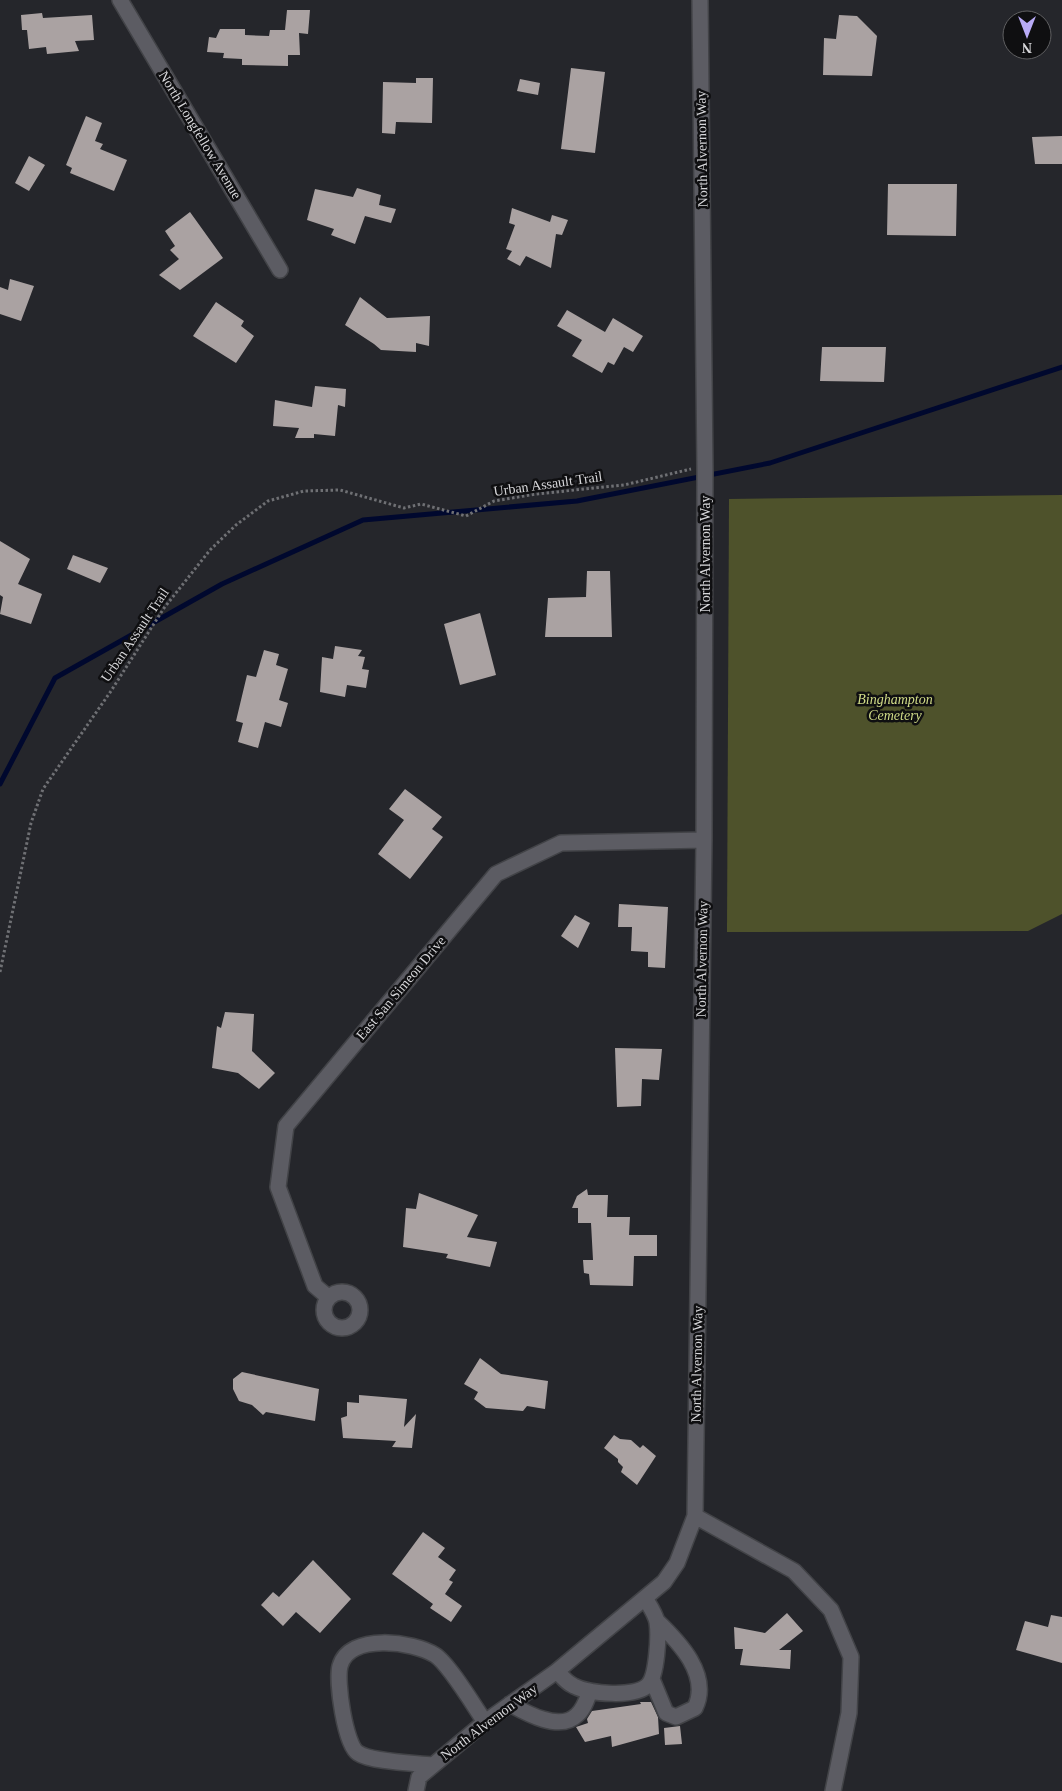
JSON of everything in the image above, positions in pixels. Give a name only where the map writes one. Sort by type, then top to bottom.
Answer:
[{"type":"street","name":"North Longfellow Avenue","points":[[120,0],[280,270]]},
{"type":"street","name":"North Alvernon Way","points":[[416,1791],[419,1777],[432,1766],[485,1722],[557,1671],[664,1582],[677,1563],[696,1516],[704,840],[705,467],[700,0]]},
{"type":"street","name":"East San Simeon Drive","points":[[328,1297],[315,1286],[278,1187],[286,1126],[496,874],[561,843],[704,840]]},
{"type":"street","points":[[696,1516],[794,1571],[831,1610],[851,1657],[849,1713],[833,1791]]},
{"type":"street","points":[[645,1598],[657,1621],[675,1637],[688,1655],[696,1672],[699,1689],[694,1708],[676,1717],[666,1713],[652,1679]]},
{"type":"street","points":[[557,1671],[566,1682],[575,1687],[590,1691],[632,1692],[646,1688],[652,1679],[657,1647],[657,1621]]},
{"type":"street","points":[[432,1766],[369,1757],[358,1754],[352,1748],[346,1734],[339,1680],[340,1666],[351,1651],[362,1646],[388,1643],[403,1644],[436,1655],[485,1722]]},
{"type":"street","points":[[510,1704],[538,1719],[561,1721],[578,1715],[590,1691]]},
{"type":"path","name":"Urban Assault Trail","points":[[0,972],[31,823],[43,789],[111,691],[164,608],[210,550],[236,525],[268,501],[304,491],[340,490],[404,508],[421,504],[466,516],[494,501],[536,494],[624,485],[705,467]]},
{"type":"green space","name":"Binghampton Cemetery","points":[[1062,495],[1062,914],[1028,931],[727,932],[729,499]]},
{"type":"building","points":[[287,10],[310,10],[308,34],[299,33],[300,55],[288,55],[288,66],[242,65],[242,59],[223,58],[224,53],[207,52],[209,37],[216,38],[220,29],[245,29],[245,35],[269,36],[270,30],[285,30]]},
{"type":"building","points":[[42,13],[43,18],[92,15],[94,40],[75,41],[79,51],[47,54],[46,47],[29,49],[27,30],[22,30],[21,15]]},
{"type":"building","points":[[839,15],[857,16],[877,36],[872,76],[823,75],[824,38],[836,39]]},
{"type":"building","points":[[571,68],[605,72],[595,153],[561,149]]},
{"type":"building","points":[[416,78],[433,78],[432,123],[396,122],[395,134],[382,133],[383,82],[416,83]]},
{"type":"building","points":[[520,79],[540,83],[538,95],[517,91]]},
{"type":"building","points":[[86,116],[102,123],[95,141],[103,144],[100,149],[127,160],[114,191],[70,173],[72,168],[66,165]]},
{"type":"building","points":[[1062,136],[1062,164],[1035,164],[1032,137]]},
{"type":"building","points":[[29,156],[45,165],[29,191],[15,183]]},
{"type":"building","points":[[888,184],[957,184],[956,236],[887,235]]},
{"type":"building","points":[[357,188],[381,195],[379,205],[396,209],[391,223],[365,216],[355,244],[331,235],[334,229],[307,220],[315,189],[353,197]]},
{"type":"building","points":[[512,208],[550,222],[552,215],[568,220],[562,235],[556,234],[551,268],[526,256],[520,266],[507,259],[512,251],[506,249],[515,225],[509,223]]},
{"type":"building","points":[[190,212],[223,258],[180,290],[159,275],[179,259],[170,250],[175,246],[165,231]]},
{"type":"building","points":[[10,279],[34,286],[21,321],[0,314],[0,287],[8,290]]},
{"type":"building","points":[[360,297],[387,318],[430,316],[429,346],[416,343],[416,352],[381,350],[345,325]]},
{"type":"building","points":[[216,302],[244,321],[241,326],[254,336],[236,363],[193,336]]},
{"type":"building","points":[[567,310],[605,332],[613,318],[643,336],[633,352],[624,347],[614,365],[608,362],[602,373],[572,356],[582,340],[557,326]]},
{"type":"building","points":[[822,347],[886,347],[884,382],[820,381]]},
{"type":"building","points":[[315,386],[346,389],[345,407],[338,405],[335,436],[314,434],[314,438],[295,438],[299,428],[273,426],[275,400],[312,407]]},
{"type":"building","points":[[0,541],[30,559],[18,584],[42,594],[31,624],[0,614],[3,597],[0,595]]},
{"type":"building","points":[[73,555],[108,568],[100,583],[67,569]]},
{"type":"building","points":[[587,571],[610,571],[612,637],[545,637],[548,598],[586,597]]},
{"type":"building","points":[[480,613],[496,675],[460,685],[444,624]]},
{"type":"building","points":[[335,646],[362,650],[358,656],[365,657],[362,669],[369,670],[366,688],[347,685],[345,697],[320,692],[322,657],[333,659]]},
{"type":"building","points":[[264,650],[279,654],[276,665],[288,669],[279,700],[288,703],[281,727],[265,722],[258,748],[238,742],[243,723],[236,721],[247,675],[256,677]]},
{"type":"building","points":[[405,789],[442,817],[432,829],[443,837],[410,879],[378,854],[404,820],[389,809]]},
{"type":"building","points":[[619,904],[668,907],[665,968],[648,967],[648,952],[631,951],[632,927],[618,927]]},
{"type":"building","points":[[575,915],[590,923],[578,948],[561,936]]},
{"type":"building","points":[[225,1012],[254,1014],[252,1051],[275,1073],[259,1089],[238,1073],[212,1068],[217,1026],[221,1028]]},
{"type":"building","points":[[615,1048],[662,1049],[659,1080],[642,1079],[641,1106],[617,1107]]},
{"type":"building","points":[[587,1189],[588,1195],[608,1195],[607,1217],[630,1217],[629,1235],[657,1235],[657,1256],[634,1256],[633,1286],[590,1285],[589,1274],[584,1273],[583,1260],[593,1260],[591,1223],[578,1223],[578,1208],[572,1208],[577,1196]]},
{"type":"building","points":[[419,1193],[478,1215],[467,1237],[497,1242],[490,1267],[446,1258],[448,1254],[403,1247],[406,1208],[416,1209]]},
{"type":"building","points":[[480,1358],[501,1374],[548,1381],[545,1409],[527,1406],[523,1411],[486,1408],[474,1399],[478,1392],[464,1384]]},
{"type":"building","points":[[242,1372],[319,1389],[315,1421],[266,1412],[263,1415],[252,1405],[239,1401],[233,1389],[233,1379]]},
{"type":"building","points":[[359,1395],[407,1399],[404,1427],[416,1414],[412,1448],[392,1447],[396,1441],[343,1438],[341,1418],[347,1416],[347,1402],[359,1403]]},
{"type":"building","points":[[614,1435],[620,1439],[631,1440],[640,1448],[643,1445],[656,1456],[637,1485],[621,1472],[623,1467],[618,1462],[618,1459],[604,1448]]},
{"type":"building","points":[[423,1532],[445,1548],[438,1557],[456,1570],[449,1580],[453,1582],[445,1594],[462,1606],[451,1622],[430,1608],[433,1604],[392,1574]]},
{"type":"building","points":[[313,1560],[351,1599],[320,1633],[296,1612],[283,1626],[261,1605],[273,1592],[279,1597]]},
{"type":"building","points":[[787,1613],[803,1631],[779,1650],[791,1650],[790,1669],[740,1665],[743,1649],[735,1649],[734,1627],[765,1633]]},
{"type":"building","points":[[1051,1615],[1062,1617],[1062,1663],[1016,1650],[1025,1621],[1048,1627]]},
{"type":"building","points":[[640,1702],[651,1702],[658,1717],[659,1734],[612,1747],[611,1736],[585,1742],[576,1727],[588,1723],[587,1719],[592,1711],[641,1704]]},
{"type":"building","points":[[680,1726],[682,1744],[665,1745],[664,1728]]},
{"type":"waterway","points":[[0,784],[55,678],[222,584],[363,520],[577,501],[770,463],[1062,367]]}]
